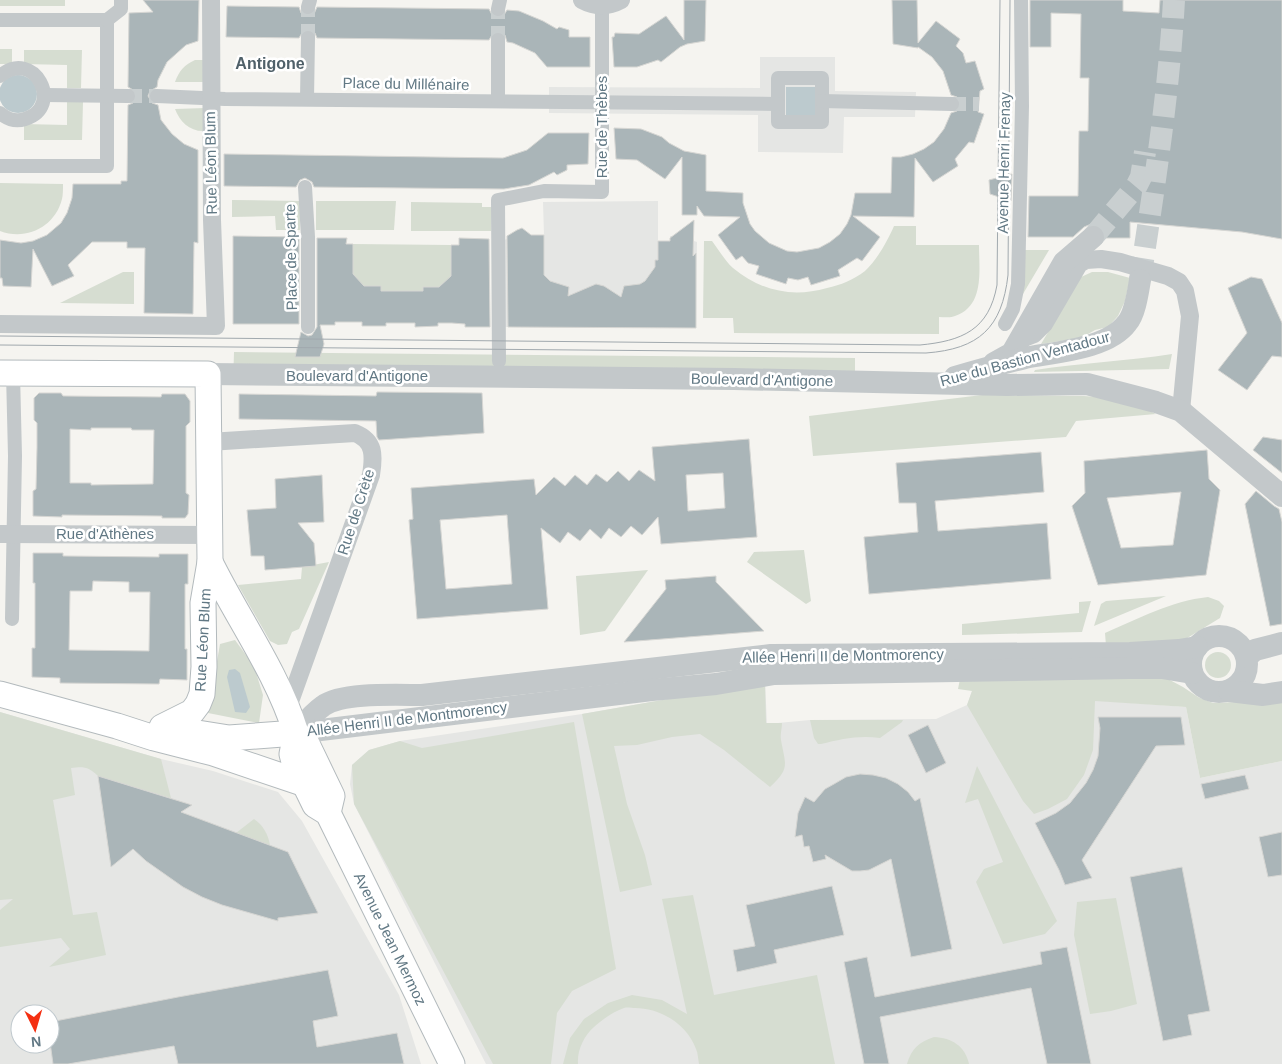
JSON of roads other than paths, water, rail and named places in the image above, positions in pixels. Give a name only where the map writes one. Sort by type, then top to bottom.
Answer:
[{"type":"main road","points":[[6,373],[208,374]]},
{"type":"main road","name":"Rue Léon Blum","points":[[162,727],[192,712],[202,694],[204,667],[203,603],[210,562],[208,374]]},
{"type":"main road","name":"Rue Léon Blum","points":[[210,562],[227,598],[261,655],[288,707],[296,733]]},
{"type":"main road","points":[[0,694],[262,768],[305,784]]},
{"type":"main road","points":[[118,726],[162,727],[229,738],[296,733]]},
{"type":"main road","name":"Avenue Jean Mermoz","points":[[296,733],[292,754],[305,784],[315,805],[328,813],[452,1064]]},
{"type":"main road","name":"Avenue Jean Mermoz","points":[[296,733],[306,742],[332,796],[328,813]]},
{"type":"street","points":[[0,20],[107,20],[121,9],[121,0]]},
{"type":"street","name":"Rue Léon Blum","points":[[0,324],[216,326],[212,246],[211,0]]},
{"type":"street","points":[[582,0],[602,6],[622,0]]},
{"type":"street","name":"Avenue Henri Frenay","points":[[1013,331],[1013,309],[1018,284],[1022,106],[1021,0]]},
{"type":"street","name":"Rue de Thèbes","points":[[499,361],[498,200],[544,191],[602,192],[602,6]]},
{"type":"street","points":[[0,166],[107,166],[107,20]]},
{"type":"street","points":[[307,100],[308,38]]},
{"type":"street","points":[[498,40],[498,101]]},
{"type":"street","points":[[0,76],[11,69],[21,68],[30,71],[41,81],[44,95],[41,108],[27,119],[14,120],[0,113]]},
{"type":"street","points":[[778,78],[822,78],[822,101],[822,122],[778,122],[778,78]]},
{"type":"street","points":[[44,95],[128,96]]},
{"type":"street","name":"Place du Millénaire","points":[[157,96],[307,100],[778,104]]},
{"type":"street","points":[[822,101],[952,104]]},
{"type":"street","name":"Place de Sparte","points":[[305,187],[308,237],[308,327]]},
{"type":"street","points":[[984,368],[1012,353],[1013,331],[1064,262],[1093,238]]},
{"type":"street","points":[[1013,331],[1034,334],[1044,324],[1079,264],[1086,260],[1101,259],[1120,262],[1168,276],[1179,282],[1184,291],[1190,316],[1183,413]]},
{"type":"street","name":"Rue du Bastion Ventadour","points":[[931,383],[984,368],[1101,342],[1117,334],[1129,322],[1140,280]]},
{"type":"street","points":[[6,373],[15,456],[6,534],[12,619]]},
{"type":"street","name":"Boulevard d'Antigone","points":[[208,374],[724,378],[931,383],[1087,384],[1156,402],[1183,413],[1282,496]]},
{"type":"street","name":"Rue de Crète","points":[[209,442],[355,433],[362,436],[369,444],[374,456],[371,474],[288,707]]},
{"type":"street","name":"Rue d'Athènes","points":[[6,534],[210,535]]},
{"type":"street","points":[[1282,683],[1268,686],[1263,685],[1247,665],[1238,643],[1230,638],[1222,636],[1204,640],[1197,646],[1191,659],[1194,679],[1204,688],[1216,692],[1228,691],[1263,695],[1282,692]]},
{"type":"street","points":[[1228,691],[1237,687],[1243,680],[1247,665],[1255,650],[1282,643]]},
{"type":"street","name":"Allée Henri II de Montmorency","points":[[296,733],[323,705],[332,701],[354,697],[422,695],[771,655],[1130,653],[1179,650],[1197,646]]},
{"type":"street","name":"Allée Henri II de Montmorency","points":[[296,733],[716,684],[774,674],[1129,668],[1162,668],[1192,673]]},
{"type":"street","points":[[354,697],[357,725]]},
{"type":"tunnel","points":[[1140,280],[1165,105],[1174,0]]},
{"type":"tunnel","points":[[308,7],[308,38]]},
{"type":"tunnel","points":[[498,9],[498,40]]},
{"type":"tunnel","points":[[128,96],[157,96]]},
{"type":"tunnel","points":[[952,104],[979,104]]},
{"type":"tunnel","points":[[1093,237],[1137,185],[1141,177],[1145,152]]},
{"type":"tram line","points":[[0,336],[920,345],[961,336],[980,323],[988,313],[997,285],[1000,0]]},
{"type":"tram line","points":[[0,345],[926,353],[960,347],[974,341],[993,322],[1000,309],[1008,275],[1010,0]]},
{"type":"district","name":"Antigone","points":[[270,63]]}]
